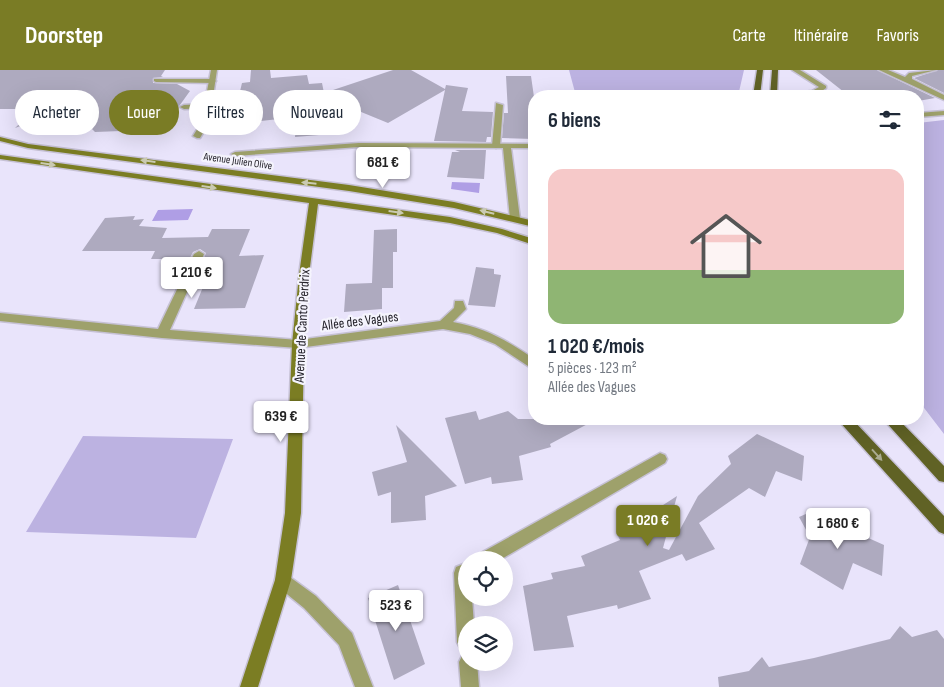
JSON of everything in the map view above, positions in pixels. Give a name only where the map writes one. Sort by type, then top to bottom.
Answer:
[{"type":"main road","points":[[758,90],[760,70]]},
{"type":"main road","points":[[774,90],[775,70]]},
{"type":"main road","name":"Avenue Julien Olive","points":[[0,140],[332,185],[454,205],[528,222]]},
{"type":"main road","name":"Avenue Julien Olive","points":[[0,157],[450,220],[499,231],[528,240]]},
{"type":"main road","name":"Avenue Julien Olive","points":[[314,200],[334,197],[414,204],[454,205]]},
{"type":"main road","name":"Avenue de Canto Perdrix","points":[[249,687],[282,580],[293,513],[298,344],[304,275],[314,200]]},
{"type":"main road","points":[[850,425],[944,527]]},
{"type":"main road","points":[[896,425],[944,476]]},
{"type":"street","points":[[211,90],[214,70]]},
{"type":"street","points":[[795,70],[824,87],[821,90]]},
{"type":"street","points":[[882,70],[908,80],[944,98]]},
{"type":"street","points":[[908,80],[908,75],[933,70]]},
{"type":"street","points":[[156,80],[213,80]]},
{"type":"street","points":[[496,146],[499,105]]},
{"type":"street","points":[[184,107],[189,107]]},
{"type":"street","points":[[924,115],[944,113]]},
{"type":"street","points":[[235,154],[359,145],[528,146]]},
{"type":"street","points":[[507,146],[515,219]]},
{"type":"street","points":[[162,334],[199,254]]},
{"type":"street","points":[[443,325],[460,309],[459,304]]},
{"type":"street","name":"Allée des Vagues","points":[[0,317],[162,334],[298,344],[443,325],[472,330],[500,341],[528,361]]},
{"type":"street","points":[[501,551],[660,459]]},
{"type":"street","points":[[282,580],[310,602],[346,639],[364,687]]},
{"type":"street","points":[[469,671],[470,687]]},
{"type":"shaded area","points":[[569,70],[744,70],[739,90],[574,90]]},
{"type":"shaded area","points":[[944,120],[944,434],[924,408],[924,122]]},
{"type":"shaded area","points":[[452,182],[480,183],[479,193],[451,189]]},
{"type":"shaded area","points":[[193,209],[188,220],[152,221],[158,210]]},
{"type":"shaded area","points":[[83,436],[233,439],[196,538],[26,532]]},
{"type":"building","points":[[0,70],[165,70],[161,76],[163,77],[153,78],[153,83],[177,84],[189,90],[179,106],[179,90],[109,90],[109,131],[99,132],[99,90],[15,90],[15,109],[0,109]]},
{"type":"building","points":[[251,70],[270,70],[271,78],[307,75],[309,84],[322,83],[323,90],[273,90],[273,120],[263,121],[263,90],[240,90],[242,83],[250,82]]},
{"type":"building","points":[[393,70],[411,70],[445,89],[446,85],[468,88],[462,111],[493,112],[491,137],[487,137],[486,142],[434,141],[445,90],[388,123],[361,112],[361,90],[333,90]]},
{"type":"building","points":[[816,70],[877,70],[918,90],[841,90]]},
{"type":"building","points":[[938,70],[944,70],[944,93],[914,78]]},
{"type":"building","points":[[506,76],[531,76],[533,90],[528,90],[528,139],[502,138],[504,113],[508,113]]},
{"type":"building","points":[[924,93],[935,98],[924,100]]},
{"type":"building","points":[[295,135],[319,135],[295,137]]},
{"type":"building","points":[[455,150],[486,150],[484,179],[447,177],[452,152],[460,152]]},
{"type":"building","points":[[135,216],[133,220],[144,219],[139,226],[167,228],[162,238],[208,237],[212,229],[250,229],[239,256],[264,255],[245,308],[194,309],[214,260],[203,260],[206,253],[200,249],[193,252],[189,260],[173,261],[174,259],[151,259],[155,251],[82,251],[105,218]]},
{"type":"building","points":[[397,229],[397,252],[393,252],[393,288],[382,288],[382,309],[344,312],[346,284],[372,283],[374,230]]},
{"type":"building","points":[[476,267],[494,269],[494,274],[501,275],[495,307],[468,305]]},
{"type":"building","points":[[476,411],[479,420],[508,411],[518,419],[528,419],[528,425],[586,425],[550,444],[551,447],[519,456],[523,480],[492,484],[491,477],[465,484],[445,418]]},
{"type":"building","points":[[396,425],[457,486],[425,496],[426,520],[391,523],[391,492],[378,496],[372,472],[407,462]]},
{"type":"building","points":[[757,434],[804,456],[802,481],[776,471],[765,497],[749,488],[699,523],[715,549],[686,561],[682,554],[639,571],[651,599],[618,609],[617,605],[567,616],[574,647],[534,651],[523,586],[553,579],[551,573],[585,566],[581,556],[620,540],[617,534],[646,522],[643,518],[677,496],[663,548],[669,550],[698,496],[731,464],[728,456]]},
{"type":"building","points":[[815,510],[846,528],[884,545],[882,576],[853,563],[843,590],[800,564],[810,537],[799,517]]},
{"type":"building","points":[[398,585],[425,664],[394,680],[368,598]]},
{"type":"building","points":[[900,626],[912,637],[937,630],[944,639],[944,687],[719,687],[718,677],[749,671],[762,657],[769,667],[814,658],[890,639]]}]
